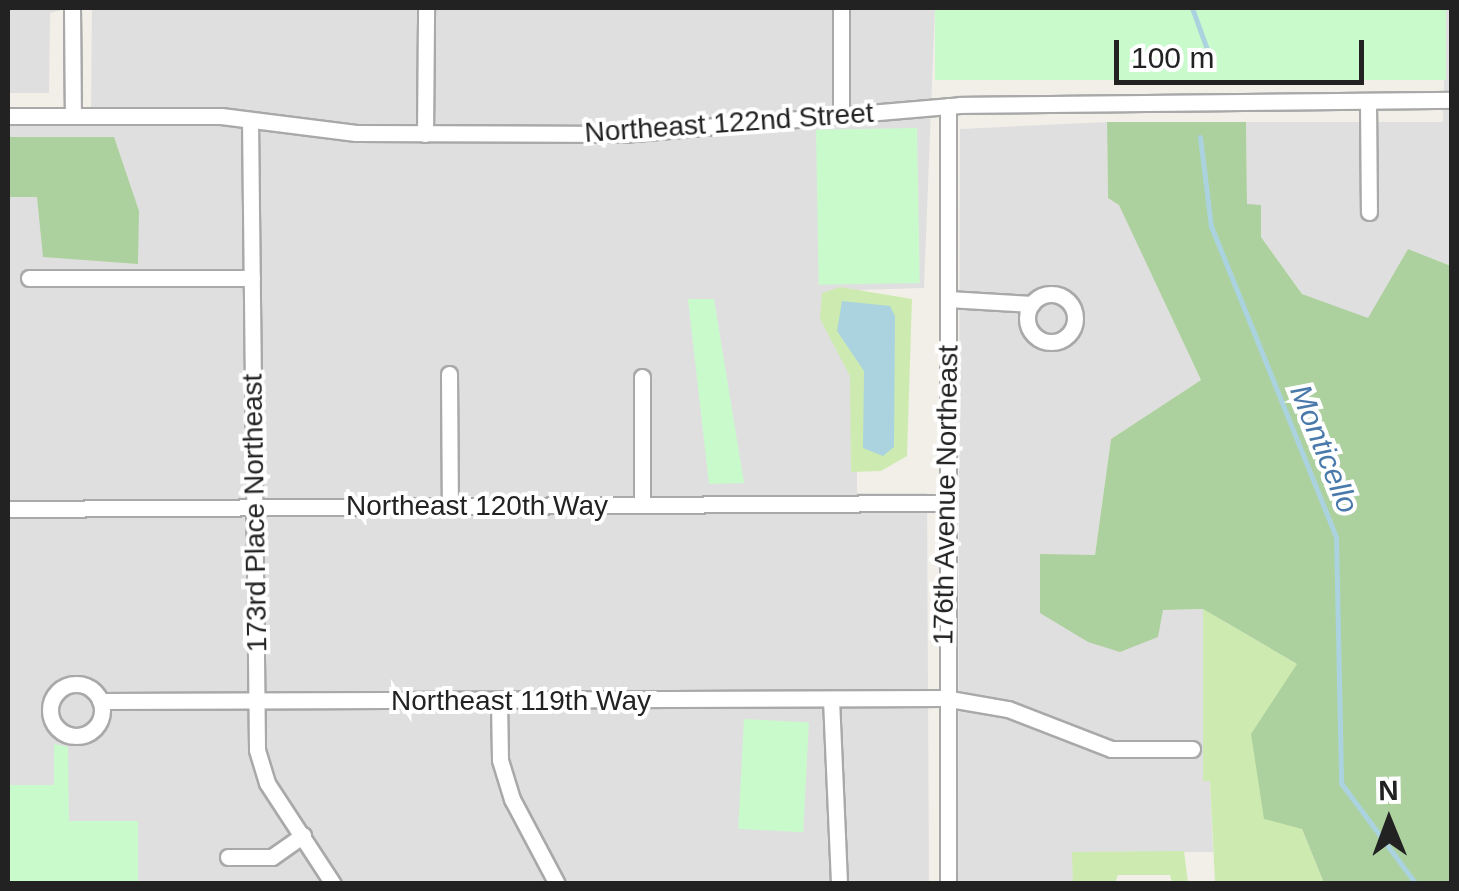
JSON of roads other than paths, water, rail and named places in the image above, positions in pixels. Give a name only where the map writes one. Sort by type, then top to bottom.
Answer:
[{"type":"street","points":[[72,8],[72,116]]},
{"type":"street","points":[[425,134],[426,8]]},
{"type":"street","points":[[841,8],[842,114]]},
{"type":"street","name":"Northeast 122nd Street","points":[[8,116],[250,120],[425,134],[623,134],[948,106],[1452,100]]},
{"type":"street","points":[[1368,102],[1369,212]]},
{"type":"street","name":"176th Avenue Northeast","points":[[948,106],[944,698],[948,884]]},
{"type":"street","name":"173rd Place Northeast","points":[[250,120],[257,750],[267,783],[333,884]]},
{"type":"street","points":[[28,278],[252,278]]},
{"type":"street","points":[[948,298],[1032,304]]},
{"type":"street","points":[[449,374],[450,507]]},
{"type":"street","points":[[642,377],[642,505]]},
{"type":"street","name":"Northeast 120th Way","points":[[8,510],[946,504]]},
{"type":"street","name":"Northeast 119th Way","points":[[100,701],[257,695],[500,701],[944,698],[1008,709],[1111,749],[1192,749]]},
{"type":"street","points":[[830,699],[839,884]]},
{"type":"street","points":[[500,701],[500,760],[512,799],[556,884]]},
{"type":"street","points":[[228,857],[272,857],[303,836]]},
{"type":"water","points":[[842,301],[890,306],[895,316],[894,447],[883,456],[863,448],[864,371],[837,331]]},
{"type":"waterway","name":"Monticello","points":[[1192,8],[1212,63]]},
{"type":"waterway","name":"Monticello","points":[[1200,137],[1211,226],[1336,537],[1341,783],[1416,884]]}]
